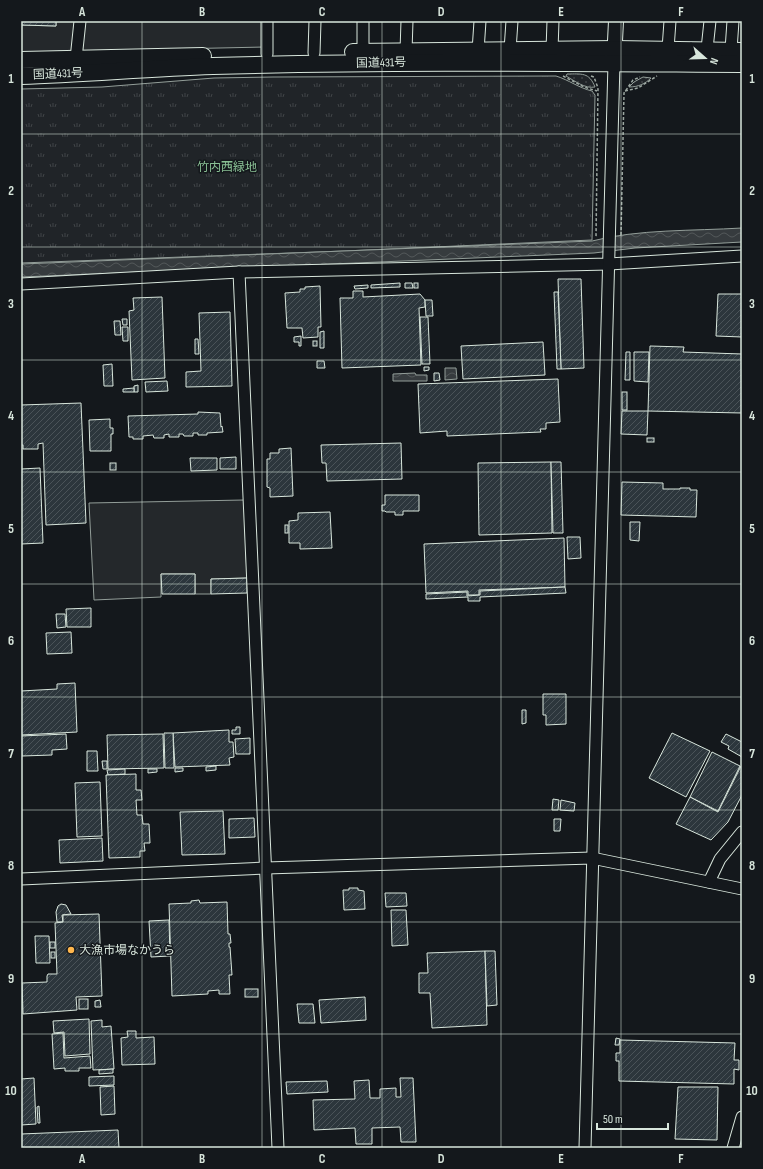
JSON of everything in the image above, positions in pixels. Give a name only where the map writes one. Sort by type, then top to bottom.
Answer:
[{"type":"highway","name":"国道431号","points":[[21,76],[220,66],[406,63],[614,56],[668,49],[736,50]]},
{"type":"highway","name":"国道431号","points":[[21,60],[406,51],[552,50],[614,56],[742,64]]},
{"type":"main road","points":[[614,56],[616,21]]},
{"type":"street","points":[[76,59],[80,21]]},
{"type":"street","points":[[267,21],[267,54]]},
{"type":"street","points":[[314,53],[315,21]]},
{"type":"street","points":[[363,21],[363,52]]},
{"type":"street","points":[[406,51],[407,21]]},
{"type":"street","points":[[478,51],[480,21]]},
{"type":"street","points":[[510,50],[512,21]]},
{"type":"street","points":[[552,50],[553,21]]},
{"type":"street","points":[[668,49],[670,21]]},
{"type":"street","points":[[707,50],[710,21]]},
{"type":"street","points":[[733,21],[736,50]]},
{"type":"street","points":[[585,1148],[614,56]]},
{"type":"street","points":[[21,284],[240,272],[609,264],[742,256]]},
{"type":"street","points":[[240,272],[278,1148]]},
{"type":"street","points":[[708,882],[720,859],[742,832]]},
{"type":"street","points":[[21,878],[266,868],[592,858],[742,889]]},
{"type":"street","points":[[733,1148],[742,1117]]},
{"type":"path","points":[[559,74],[584,87],[598,91]]},
{"type":"path","points":[[621,236],[626,90],[638,88],[658,76]]},
{"type":"path","points":[[596,238],[598,88]]},
{"type":"green space","points":[[567,74],[581,74],[587,76],[593,82],[595,87],[588,87],[580,84],[566,76]]},
{"type":"green space","name":"竹内西緑地","points":[[556,76],[592,91],[595,95],[592,240],[21,263],[21,89],[102,87],[214,78]]},
{"type":"green space","points":[[643,77],[651,78],[641,85],[629,87],[634,82]]},
{"type":"shaded area","points":[[56,21],[78,21],[75,51],[21,52],[21,25],[56,26]]},
{"type":"shaded area","points":[[84,21],[265,21],[265,47],[81,51]]},
{"type":"shaded area","points":[[244,500],[247,578],[211,579],[211,594],[195,594],[195,574],[161,574],[161,597],[94,600],[89,503]]},
{"type":"water","points":[[742,228],[742,242],[635,248],[594,253],[21,277],[21,264],[592,241],[647,232]]},
{"type":"water","points":[[445,368],[456,368],[457,379],[445,380]]},
{"type":"water","points":[[415,373],[416,375],[427,375],[427,381],[393,381],[393,374]]},
{"type":"building","points":[[21,21],[56,21],[56,26],[21,25]]},
{"type":"building","points":[[558,279],[581,279],[584,368],[561,369]]},
{"type":"building","points":[[400,283],[400,287],[371,288],[371,285]]},
{"type":"building","points":[[405,283],[412,283],[413,288],[405,288]]},
{"type":"building","points":[[414,283],[418,283],[418,288],[414,288]]},
{"type":"building","points":[[368,285],[368,288],[355,289],[354,286]]},
{"type":"building","points":[[320,286],[321,327],[318,327],[318,337],[303,338],[302,328],[287,328],[285,293],[300,292],[300,289],[305,289],[305,287]]},
{"type":"building","points":[[353,291],[363,291],[363,297],[420,294],[425,300],[425,307],[419,308],[421,365],[342,368],[340,298],[353,298]]},
{"type":"building","points":[[554,292],[558,292],[561,369],[557,369]]},
{"type":"building","points":[[718,294],[742,294],[742,337],[716,336]]},
{"type":"building","points":[[162,297],[165,378],[132,380],[129,311],[134,310],[133,298]]},
{"type":"building","points":[[425,300],[432,300],[433,316],[426,316]]},
{"type":"building","points":[[230,312],[232,386],[186,387],[186,372],[201,371],[199,313]]},
{"type":"building","points":[[420,317],[428,317],[430,364],[422,364]]},
{"type":"building","points":[[122,319],[127,319],[127,325],[123,325]]},
{"type":"building","points":[[114,321],[120,321],[121,335],[115,335]]},
{"type":"building","points":[[122,327],[128,327],[128,341],[123,341]]},
{"type":"building","points":[[324,331],[324,348],[320,348],[320,332]]},
{"type":"building","points":[[301,336],[301,346],[299,346],[299,342],[294,342],[294,337]]},
{"type":"building","points":[[195,339],[198,339],[199,354],[195,354]]},
{"type":"building","points":[[313,341],[317,341],[317,346],[313,346]]},
{"type":"building","points":[[543,342],[545,375],[463,379],[461,346]]},
{"type":"building","points":[[650,346],[684,347],[683,352],[742,354],[742,413],[648,411]]},
{"type":"building","points":[[626,352],[630,352],[630,380],[625,380]]},
{"type":"building","points":[[634,352],[649,352],[648,382],[634,381]]},
{"type":"building","points":[[317,361],[324,361],[325,368],[317,368]]},
{"type":"building","points":[[112,364],[113,386],[104,386],[103,365]]},
{"type":"building","points":[[424,367],[429,367],[429,370],[424,371]]},
{"type":"building","points":[[434,373],[439,373],[440,380],[434,381]]},
{"type":"building","points":[[558,379],[560,422],[546,423],[546,429],[540,429],[541,432],[447,436],[447,431],[420,433],[418,384]]},
{"type":"building","points":[[167,381],[168,391],[146,392],[145,382]]},
{"type":"building","points":[[138,385],[138,392],[134,392],[134,386]]},
{"type":"building","points":[[134,388],[134,392],[123,392],[123,389]]},
{"type":"building","points":[[622,392],[627,392],[627,410],[622,410]]},
{"type":"building","points":[[81,403],[86,523],[46,525],[43,443],[38,444],[38,449],[23,449],[23,445],[21,445],[21,405]]},
{"type":"building","points":[[622,411],[648,411],[647,435],[621,434]]},
{"type":"building","points":[[198,412],[220,413],[223,432],[207,433],[207,435],[198,435],[198,433],[193,433],[193,436],[184,436],[183,434],[179,434],[179,437],[169,437],[169,434],[164,435],[164,438],[154,438],[153,435],[143,436],[143,439],[133,439],[133,437],[129,437],[128,416],[198,414]]},
{"type":"building","points":[[110,419],[110,428],[113,428],[113,434],[111,434],[111,451],[90,451],[89,420]]},
{"type":"building","points":[[647,438],[654,438],[654,442],[647,442]]},
{"type":"building","points":[[401,443],[402,479],[327,481],[326,463],[322,463],[321,445]]},
{"type":"building","points":[[291,448],[293,496],[270,497],[270,488],[267,487],[267,459],[270,459],[270,453],[279,453],[279,449]]},
{"type":"building","points":[[236,457],[236,469],[220,469],[220,458]]},
{"type":"building","points":[[190,458],[217,458],[217,470],[191,471]]},
{"type":"building","points":[[551,462],[552,533],[479,535],[478,463]]},
{"type":"building","points":[[551,462],[561,462],[563,533],[553,533]]},
{"type":"building","points":[[110,463],[116,463],[116,470],[110,470]]},
{"type":"building","points":[[40,468],[43,543],[21,544],[21,469]]},
{"type":"building","points":[[622,482],[663,483],[663,489],[690,488],[690,490],[697,490],[696,517],[621,515]]},
{"type":"building","points":[[385,495],[419,495],[419,511],[403,511],[403,515],[395,515],[395,512],[382,511],[382,505],[385,505]]},
{"type":"building","points":[[330,512],[332,548],[300,549],[300,543],[289,543],[289,521],[298,520],[298,513]]},
{"type":"building","points":[[630,522],[640,522],[639,541],[630,540]]},
{"type":"building","points":[[285,525],[288,525],[288,533],[285,533]]},
{"type":"building","points":[[567,537],[580,537],[581,558],[568,559]]},
{"type":"building","points":[[564,538],[565,587],[479,590],[479,595],[468,595],[468,591],[426,593],[424,544]]},
{"type":"building","points":[[161,574],[195,574],[195,594],[162,594]]},
{"type":"building","points":[[247,578],[247,593],[211,594],[211,579]]},
{"type":"building","points":[[565,587],[566,593],[480,597],[480,601],[468,601],[468,597],[426,599],[426,594],[467,592],[467,596],[480,595],[480,591]]},
{"type":"building","points":[[91,608],[91,627],[67,627],[66,609]]},
{"type":"building","points":[[56,614],[65,614],[66,627],[57,628]]},
{"type":"building","points":[[71,632],[72,653],[47,654],[46,633]]},
{"type":"building","points":[[75,683],[77,732],[21,735],[21,691],[57,689],[57,684]]},
{"type":"building","points":[[543,694],[566,694],[566,724],[546,725],[546,715],[543,715]]},
{"type":"building","points":[[522,710],[526,710],[526,723],[522,724]]},
{"type":"building","points":[[236,727],[240,727],[240,734],[232,734],[232,730],[236,730]]},
{"type":"building","points":[[229,730],[229,742],[233,742],[234,757],[229,758],[230,765],[175,767],[173,733]]},
{"type":"building","points":[[164,733],[173,733],[174,768],[165,768]]},
{"type":"building","points":[[672,733],[710,751],[686,797],[649,778]]},
{"type":"building","points":[[66,734],[67,749],[52,750],[52,755],[22,756],[21,736]]},
{"type":"building","points":[[163,734],[164,768],[108,769],[107,735]]},
{"type":"building","points":[[726,734],[742,742],[742,757],[728,749],[729,746],[721,742]]},
{"type":"building","points":[[250,738],[250,754],[236,754],[235,739]]},
{"type":"building","points":[[87,751],[97,751],[98,771],[87,771]]},
{"type":"building","points":[[712,752],[740,766],[718,811],[690,797]]},
{"type":"building","points":[[102,761],[107,761],[107,769],[103,769]]},
{"type":"building","points":[[216,766],[216,770],[206,771],[206,767]]},
{"type":"building","points":[[741,766],[742,795],[728,822],[711,840],[676,824],[690,797],[718,812]]},
{"type":"building","points":[[175,768],[183,768],[183,771],[175,772]]},
{"type":"building","points":[[125,769],[125,774],[108,775],[107,770]]},
{"type":"building","points":[[148,769],[157,769],[157,772],[148,773]]},
{"type":"building","points":[[136,774],[136,790],[141,790],[142,800],[136,800],[137,815],[142,815],[143,824],[149,824],[150,843],[144,843],[145,851],[140,851],[140,857],[109,858],[106,775]]},
{"type":"building","points":[[100,782],[102,836],[77,837],[75,783]]},
{"type":"building","points":[[553,799],[559,800],[558,810],[552,810]]},
{"type":"building","points":[[561,800],[575,803],[574,811],[560,810]]},
{"type":"building","points":[[223,811],[225,854],[182,855],[180,812]]},
{"type":"building","points":[[254,818],[255,837],[229,838],[229,819]]},
{"type":"building","points":[[554,819],[561,819],[560,831],[554,831]]},
{"type":"building","points":[[102,838],[103,861],[60,863],[59,840]]},
{"type":"building","points":[[349,888],[358,888],[358,890],[364,891],[365,909],[344,910],[343,890],[349,890]]},
{"type":"building","points":[[385,893],[406,893],[407,906],[386,907]]},
{"type":"building","points":[[199,900],[200,903],[227,902],[228,934],[230,934],[231,943],[229,943],[232,975],[229,975],[230,994],[219,994],[219,990],[208,991],[208,994],[172,996],[169,904],[191,903],[191,901]]},
{"type":"building","points":[[61,904],[66,905],[71,914],[62,915],[63,922],[57,922],[56,912],[58,906]]},
{"type":"building","points":[[391,910],[406,910],[408,945],[392,946]]},
{"type":"building","points":[[99,914],[102,996],[76,997],[77,1010],[23,1014],[22,983],[47,982],[48,974],[57,974],[55,923],[63,922],[63,915]]},
{"type":"building","points":[[169,920],[170,956],[151,957],[149,921]]},
{"type":"building","points":[[35,936],[49,936],[50,963],[36,963]]},
{"type":"building","points":[[50,942],[55,942],[55,948],[50,948]]},
{"type":"building","points":[[485,951],[487,1025],[432,1028],[430,993],[419,993],[419,973],[428,973],[427,953]]},
{"type":"building","points":[[485,951],[495,951],[497,1005],[487,1006]]},
{"type":"building","points":[[51,952],[55,952],[55,958],[51,958]]},
{"type":"building","points":[[245,989],[258,989],[258,997],[245,997]]},
{"type":"building","points":[[365,997],[366,1020],[321,1023],[319,1000]]},
{"type":"building","points":[[79,999],[88,999],[88,1009],[79,1009]]},
{"type":"building","points":[[100,1000],[101,1007],[95,1007],[95,1001]]},
{"type":"building","points":[[297,1004],[313,1004],[315,1023],[299,1023]]},
{"type":"building","points":[[89,1019],[90,1054],[65,1056],[64,1032],[54,1033],[53,1021]]},
{"type":"building","points":[[102,1020],[102,1027],[111,1026],[114,1069],[93,1070],[91,1021]]},
{"type":"building","points":[[127,1031],[136,1031],[136,1038],[154,1037],[155,1064],[122,1065],[121,1038],[128,1037]]},
{"type":"building","points":[[63,1033],[64,1058],[90,1056],[91,1068],[79,1068],[79,1071],[65,1071],[65,1068],[54,1069],[52,1034]]},
{"type":"building","points":[[616,1038],[620,1039],[619,1045],[615,1045]]},
{"type":"building","points":[[620,1040],[735,1043],[734,1060],[739,1060],[739,1070],[734,1069],[734,1084],[619,1081],[619,1061],[616,1061],[616,1053],[620,1053]]},
{"type":"building","points":[[113,1069],[113,1073],[99,1074],[99,1070]]},
{"type":"building","points":[[114,1076],[114,1085],[89,1086],[89,1077]]},
{"type":"building","points":[[34,1078],[36,1124],[21,1125],[21,1079]]},
{"type":"building","points":[[400,1078],[413,1078],[416,1142],[401,1142],[400,1127],[372,1128],[372,1144],[356,1144],[355,1128],[314,1130],[313,1100],[355,1099],[354,1081],[369,1080],[370,1098],[380,1098],[380,1089],[396,1088],[396,1097],[401,1097]]},
{"type":"building","points":[[327,1081],[328,1092],[287,1094],[286,1082]]},
{"type":"building","points":[[114,1086],[115,1114],[101,1115],[100,1087]]},
{"type":"building","points":[[678,1087],[718,1087],[717,1140],[675,1139]]},
{"type":"building","points":[[39,1106],[40,1123],[38,1123],[37,1107]]},
{"type":"building","points":[[118,1130],[119,1148],[21,1148],[21,1134]]},
{"type":"place","name":"大漁市場なかうら","points":[[71,950]]}]
